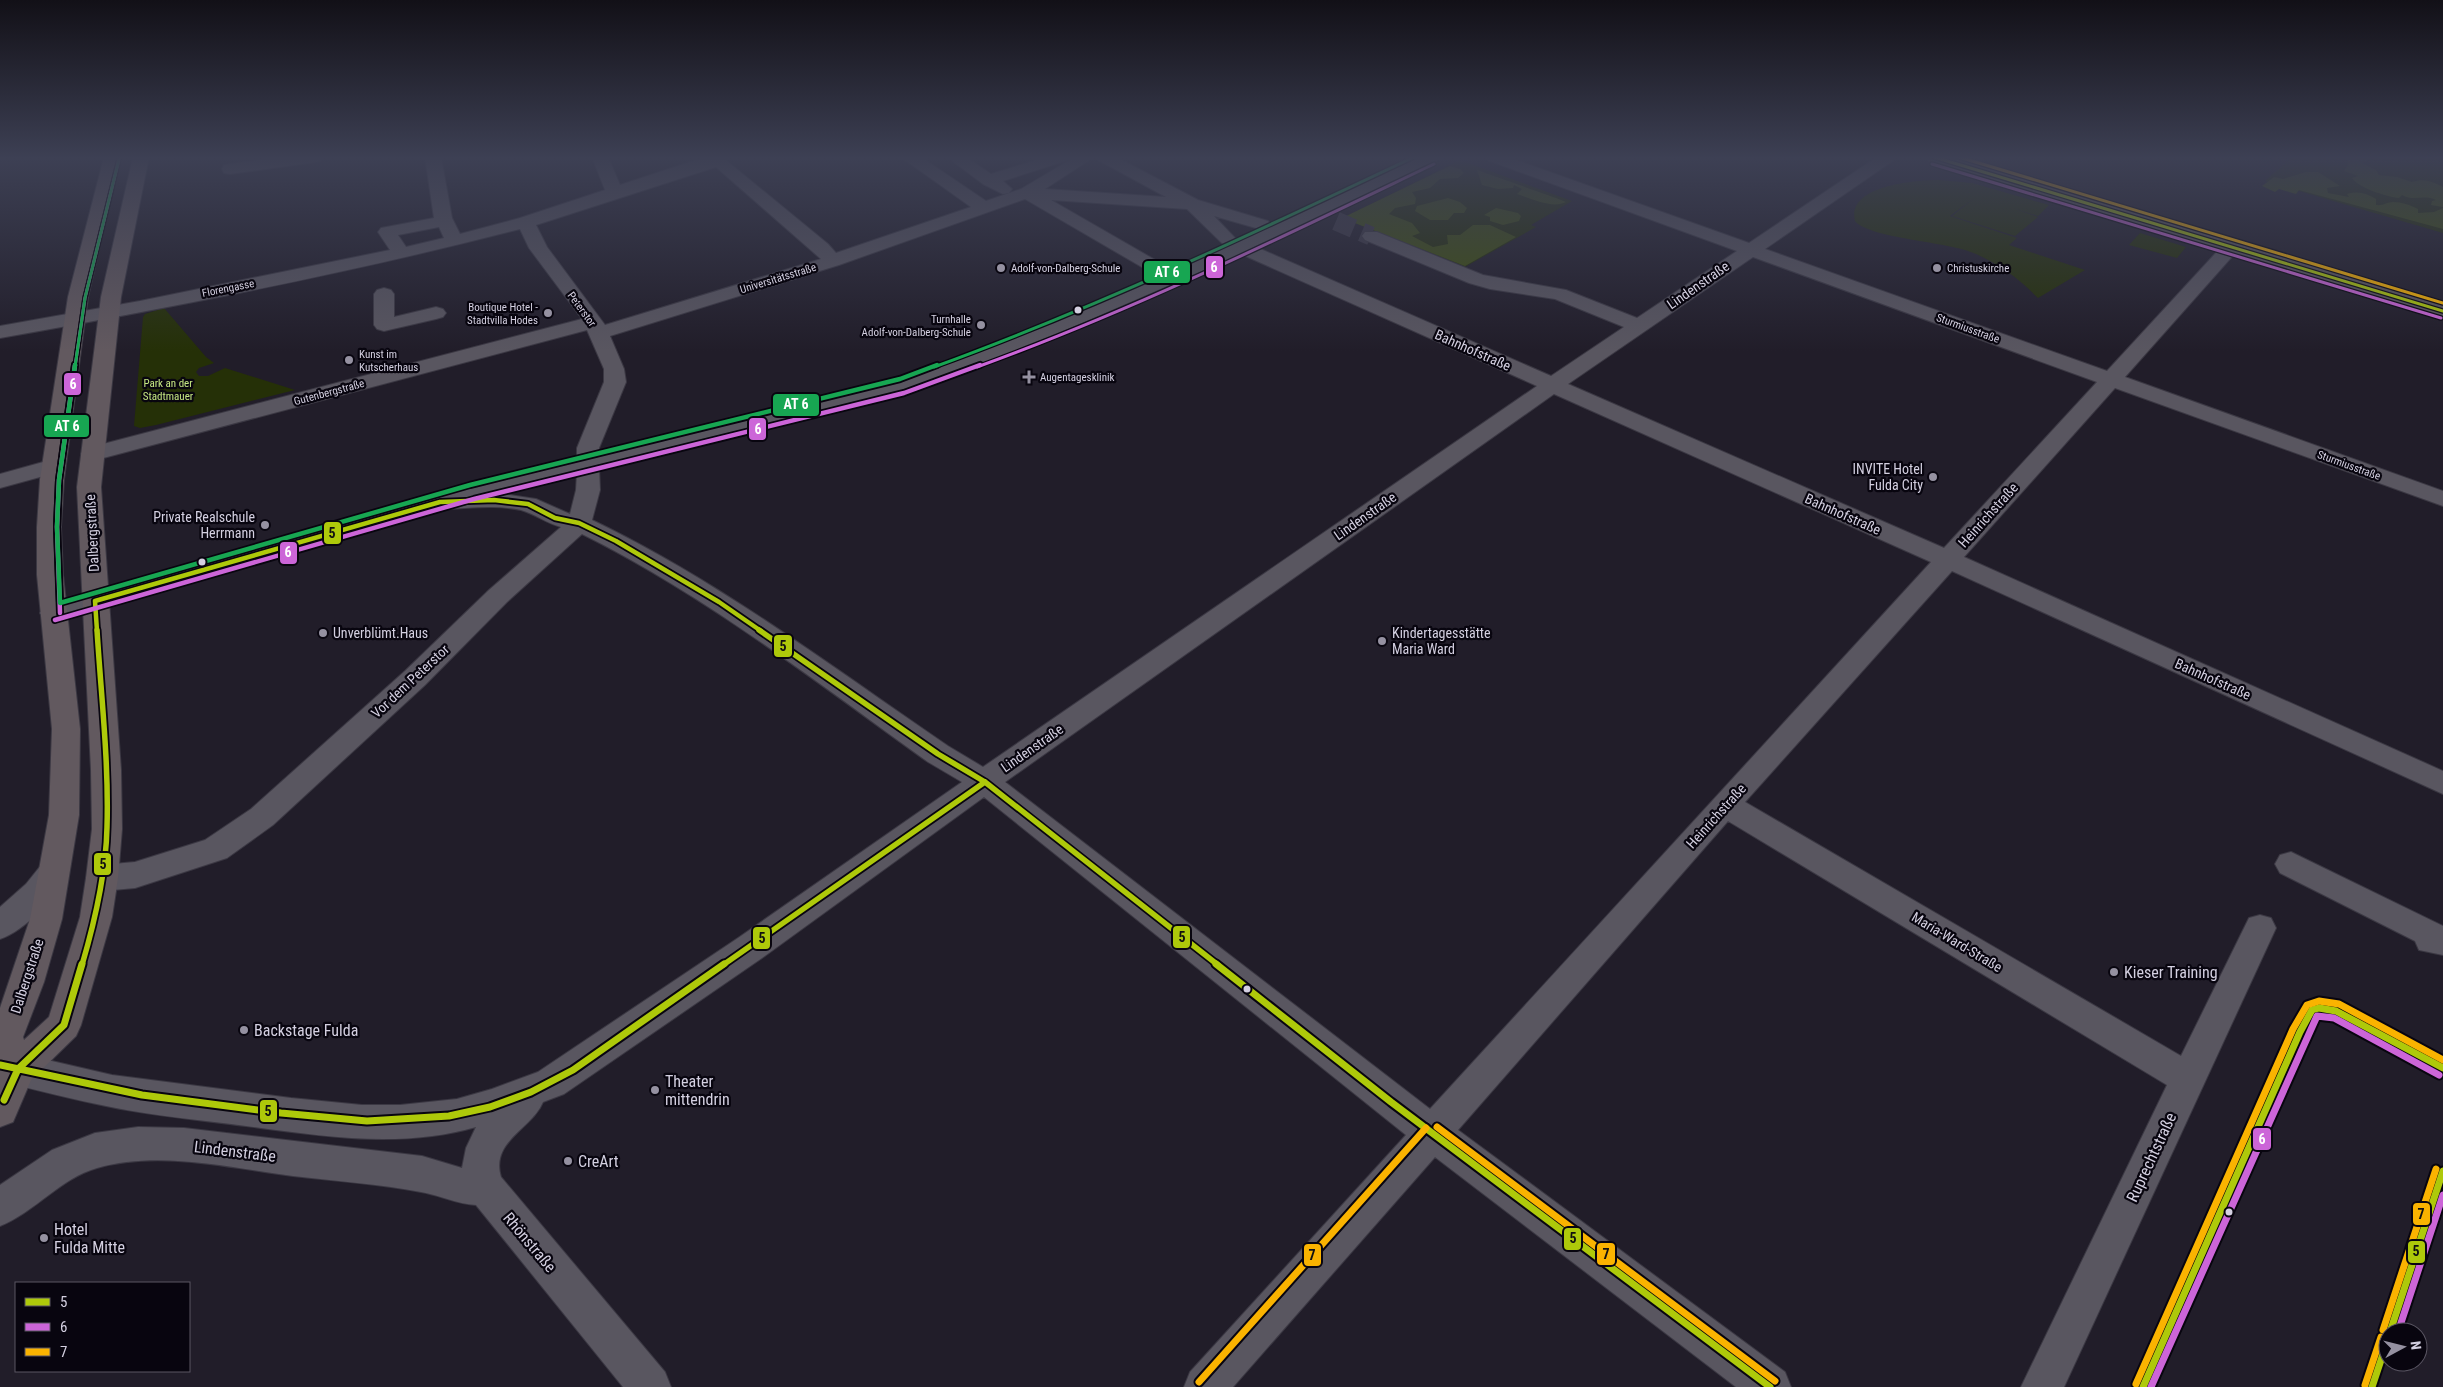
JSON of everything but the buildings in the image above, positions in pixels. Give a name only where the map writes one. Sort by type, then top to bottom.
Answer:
[{"type":"main road","name":"Dalbergstraße","points":[[9,1067],[6,1037],[43,928],[63,823],[66,729],[54,614],[48,527],[54,466],[78,297],[96,222]]},
{"type":"main road","name":"Dalbergstraße","points":[[9,1067],[64,1024],[96,917],[102,878],[106,829],[106,770],[89,487],[116,266],[126,222]]},
{"type":"main road","points":[[0,1110],[9,1067]]},
{"type":"street","points":[[402,254],[387,232],[432,222]]},
{"type":"street","points":[[446,222],[458,240],[525,222]]},
{"type":"street","name":"Peterstor","points":[[531,222],[538,248],[597,327],[614,369],[615,382],[588,448],[588,490],[579,523]]},
{"type":"street","points":[[792,222],[822,248],[832,261]]},
{"type":"street","name":"Universitätsstraße","points":[[597,327],[832,261],[942,222]]},
{"type":"street","points":[[1072,222],[1162,272]]},
{"type":"street","points":[[1090,231],[1091,222]]},
{"type":"street","name":"Bahnhofstraße","points":[[1209,222],[1229,242],[1948,560],[2443,783]]},
{"type":"street","points":[[1251,222],[1262,225]]},
{"type":"street","points":[[54,614],[472,492],[902,386],[954,369],[1151,288],[1297,222]]},
{"type":"street","name":"Sturmiusstraße","points":[[1675,222],[2443,499]]},
{"type":"street","name":"Lindenstraße","points":[[9,1067],[112,1091],[291,1115],[362,1122],[400,1122],[456,1116],[534,1091],[600,1052],[1638,326],[1792,222]]},
{"type":"street","points":[[2147,222],[2443,311]]},
{"type":"street","points":[[1371,236],[1476,279],[1498,285],[1559,294],[1638,326]]},
{"type":"street","name":"Florengasse","points":[[0,332],[402,254],[458,240]]},
{"type":"street","name":"Heinrichstraße","points":[[1205,1387],[1726,805],[2231,247]]},
{"type":"street","points":[[384,294],[384,325],[436,313]]},
{"type":"street","name":"Gutenbergstraße","points":[[92,454],[597,327]]},
{"type":"street","points":[[0,481],[54,466]]},
{"type":"street","points":[[440,502],[512,501],[528,504],[555,518],[579,523],[616,541],[719,602],[938,754],[985,782],[1432,1133],[1770,1387]]},
{"type":"street","name":"Vor dem Peterstor","points":[[102,878],[136,875],[216,849],[262,817],[415,678],[498,596],[579,523]]},
{"type":"street","name":"Maria-Ward-Straße","points":[[1726,805],[2188,1079]]},
{"type":"street","points":[[2291,864],[2429,936]]},
{"type":"street","points":[[0,926],[37,893],[53,873]]},
{"type":"street","name":"Ruprechtstraße","points":[[2042,1387],[2260,928]]},
{"type":"street","name":"Rhönstraße","points":[[534,1091],[493,1132],[479,1160],[479,1174],[485,1187],[650,1387]]},
{"type":"street","name":"Lindenstraße","points":[[0,1207],[64,1163],[95,1151],[138,1144],[184,1145],[412,1173],[462,1186],[485,1187]]},
{"type":"green space","points":[[1352,222],[1537,222],[1531,225],[1536,227],[1465,267]]},
{"type":"green space","points":[[1352,222],[1409,222],[1420,233],[1412,236],[1433,247],[1448,244],[1447,235],[1460,235],[1473,225],[1490,225],[1516,237],[1465,266]]},
{"type":"green space","points":[[1492,222],[1516,222],[1503,225]]},
{"type":"green space","points":[[1856,222],[1967,222],[2017,238],[2009,245],[2085,270],[2038,298],[2009,273],[1976,254],[1947,246],[1892,236],[1863,227]]},
{"type":"green space","points":[[1970,222],[2032,222],[2015,236]]},
{"type":"green space","points":[[2404,222],[2443,222],[2443,233]]},
{"type":"green space","points":[[2416,222],[2443,222],[2443,229]]},
{"type":"green space","points":[[2140,233],[2186,247],[2177,258],[2129,245]]},
{"type":"green space","name":"Park an der Stadtmauer","points":[[164,308],[206,357],[214,363],[199,368],[196,372],[199,376],[208,376],[225,368],[295,390],[156,425],[140,428],[134,426],[143,317],[145,314]]},
{"type":"tunnel","points":[[1338,222],[1371,236]]},
{"type":"transit line","name":"6","points":[[60,613],[57,527],[59,480],[85,298],[104,222]]},
{"type":"transit line","points":[[104,222],[85,298],[59,480],[57,527],[60,603],[470,485],[900,379],[996,344],[1133,287],[1277,222]]},
{"type":"transit line","name":"6","points":[[55,620],[474,499],[904,393],[1001,358],[1139,301],[1313,222]]},
{"type":"transit line","name":"6","points":[[2123,222],[2441,318]]},
{"type":"transit line","name":"5","points":[[2148,222],[2443,311]]},
{"type":"transit line","name":"7","points":[[2174,222],[2443,303]]},
{"type":"transit line","name":"5","points":[[95,601],[440,502],[494,500],[528,504],[555,518],[579,523],[616,541],[719,602],[938,754],[985,782],[1391,1102],[1770,1387]]},
{"type":"transit line","name":"5","points":[[4,1100],[18,1069],[64,1025],[96,917],[107,829],[106,770],[95,601]]},
{"type":"transit line","name":"5","points":[[0,1065],[142,1095],[281,1113],[367,1121],[449,1116],[490,1107],[531,1092],[573,1070],[985,782]]},
{"type":"transit line","name":"7","points":[[2136,1384],[2293,1029],[2307,1005],[2319,1001],[2339,1004],[2443,1060]]},
{"type":"transit line","name":"5","points":[[2143,1387],[2300,1032],[2312,1010],[2319,1008],[2336,1011],[2443,1068]]},
{"type":"transit line","name":"6","points":[[2151,1387],[2317,1016],[2334,1018],[2439,1075]]},
{"type":"transit line","name":"7","points":[[1437,1127],[1775,1381]]},
{"type":"transit line","name":"7","points":[[1199,1382],[1426,1128]]},
{"type":"transit line","name":"7","points":[[2386,1322],[2436,1169]]},
{"type":"transit line","name":"5","points":[[2393,1322],[2443,1171]]},
{"type":"transit line","name":"6","points":[[2401,1322],[2443,1195]]},
{"type":"transit line","name":"7","points":[[2365,1385],[2378,1346]]},
{"type":"transit line","name":"5","points":[[2372,1387],[2378,1369]]},
{"type":"place","name":"Adolf-von-Dalberg-Schule","points":[[1001,268]]},
{"type":"place","name":"Christuskirche","points":[[1937,268]]},
{"type":"place","name":"Boutique Hotel - Stadtvilla Hodes","points":[[548,313]]},
{"type":"place","name":"Turnhalle Adolf-von-Dalberg-Schule","points":[[981,325]]},
{"type":"place","name":"Kunst im Kutscherhaus","points":[[349,360]]},
{"type":"place","name":"Augentagesklinik","points":[[1029,377]]},
{"type":"place","name":"INVITE Hotel Fulda City","points":[[1933,477]]},
{"type":"place","name":"Private Realschule Herrmann","points":[[265,525]]},
{"type":"place","name":"Unverblümt.Haus","points":[[323,633]]},
{"type":"place","name":"Kindertagesstätte Maria Ward","points":[[1382,641]]},
{"type":"place","name":"Kieser Training","points":[[2114,972]]},
{"type":"place","name":"Backstage Fulda","points":[[244,1030]]},
{"type":"place","name":"Theater mittendrin","points":[[655,1090]]},
{"type":"place","name":"CreArt","points":[[568,1161]]},
{"type":"place","name":"Hotel Fulda Mitte","points":[[44,1238]]}]
